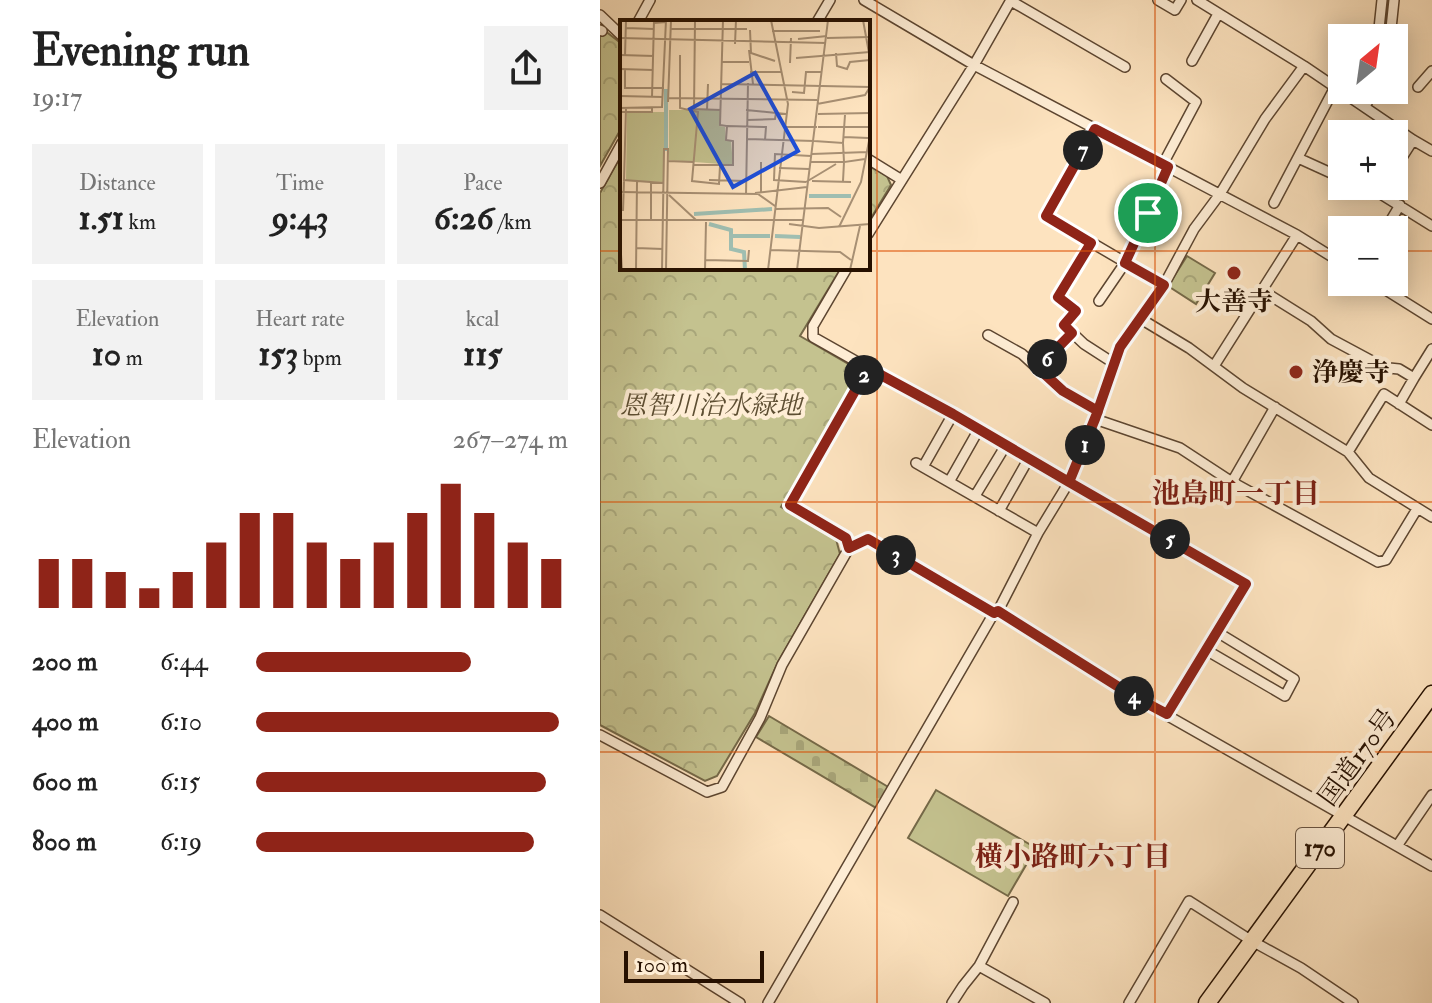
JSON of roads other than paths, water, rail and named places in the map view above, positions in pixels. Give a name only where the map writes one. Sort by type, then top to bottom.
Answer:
[{"type":"highway","name":"国道170号","points":[[1207,1003],[1432,694]]},
{"type":"street","points":[[639,20],[650,0]]},
{"type":"street","points":[[818,20],[830,0]]},
{"type":"street","points":[[864,0],[974,65],[1328,254]]},
{"type":"street","points":[[1158,0],[1175,10],[1181,0]]},
{"type":"street","points":[[1197,0],[1328,82]]},
{"type":"street","points":[[1379,24],[1382,0]]},
{"type":"street","points":[[1391,24],[1394,0]]},
{"type":"street","points":[[870,231],[1011,1],[1125,67]]},
{"type":"street","points":[[1192,61],[1218,14]]},
{"type":"street","points":[[600,15],[620,34]]},
{"type":"street","points":[[768,1003],[1069,482],[1097,415],[1120,347],[1164,285],[1194,229],[1220,194],[1265,119],[1304,66]]},
{"type":"street","points":[[1418,87],[1432,71]]},
{"type":"street","points":[[1099,301],[1125,263],[1196,102],[1166,79]]},
{"type":"street","points":[[1274,203],[1328,100]]},
{"type":"street","points":[[1362,104],[1432,151]]},
{"type":"street","points":[[1095,129],[1046,216],[1164,285]]},
{"type":"street","points":[[1408,148],[1413,140]]},
{"type":"street","points":[[600,183],[620,147]]},
{"type":"street","points":[[1298,158],[1328,172]]},
{"type":"street","points":[[870,160],[902,180]]},
{"type":"street","points":[[1394,200],[1432,226]]},
{"type":"street","points":[[1393,216],[1400,205]]},
{"type":"street","points":[[1214,366],[1297,235]]},
{"type":"street","points":[[1091,243],[1058,297],[1076,311],[1064,325],[1094,352],[1115,364]]},
{"type":"street","points":[[846,270],[813,326],[813,337],[953,414],[1246,584],[1167,714]]},
{"type":"street","points":[[1263,291],[1311,321],[1331,339],[1372,361],[1399,369],[1414,378]]},
{"type":"street","points":[[1395,296],[1432,319]]},
{"type":"street","points":[[1141,319],[1189,348],[1243,388],[1348,452],[1369,478],[1432,517]]},
{"type":"street","points":[[1038,368],[1072,333]]},
{"type":"street","points":[[988,335],[1022,354],[1063,391],[1097,415],[1180,448],[1232,482],[1378,562],[1386,560],[1417,509]]},
{"type":"street","points":[[1399,404],[1432,349]]},
{"type":"street","points":[[849,548],[846,538],[790,505],[868,368]]},
{"type":"street","points":[[1348,452],[1384,394],[1432,425]]},
{"type":"street","points":[[1232,482],[1275,407]]},
{"type":"street","points":[[953,414],[920,465],[1038,533]]},
{"type":"street","points":[[949,482],[979,429]]},
{"type":"street","points":[[975,496],[1006,445]]},
{"type":"street","points":[[999,511],[1029,458]]},
{"type":"street","points":[[600,735],[707,792],[722,787],[760,718],[782,665],[849,548],[868,539],[996,612],[1133,696],[1432,866]]},
{"type":"street","points":[[1206,650],[1285,696],[1294,679],[1217,632]]},
{"type":"street","points":[[1397,846],[1432,795]]},
{"type":"street","points":[[1129,1003],[1189,901],[1353,1003]]},
{"type":"street","points":[[952,1003],[979,966],[1013,902]]},
{"type":"street","points":[[600,915],[740,1003]]},
{"type":"street","points":[[979,966],[1045,1003]]},
{"type":"waterway","points":[[1386,24],[1389,0]]},
{"type":"place","name":"大善寺","points":[[1234,273]]},
{"type":"place","name":"浄慶寺","points":[[1296,372]]},
{"type":"district","name":"池島町一丁目","points":[[1236,493]]},
{"type":"district","name":"横小路町六丁目","points":[[1073,856]]},
{"type":"park label","name":"恩智川治水緑地","points":[[711,405]]}]
